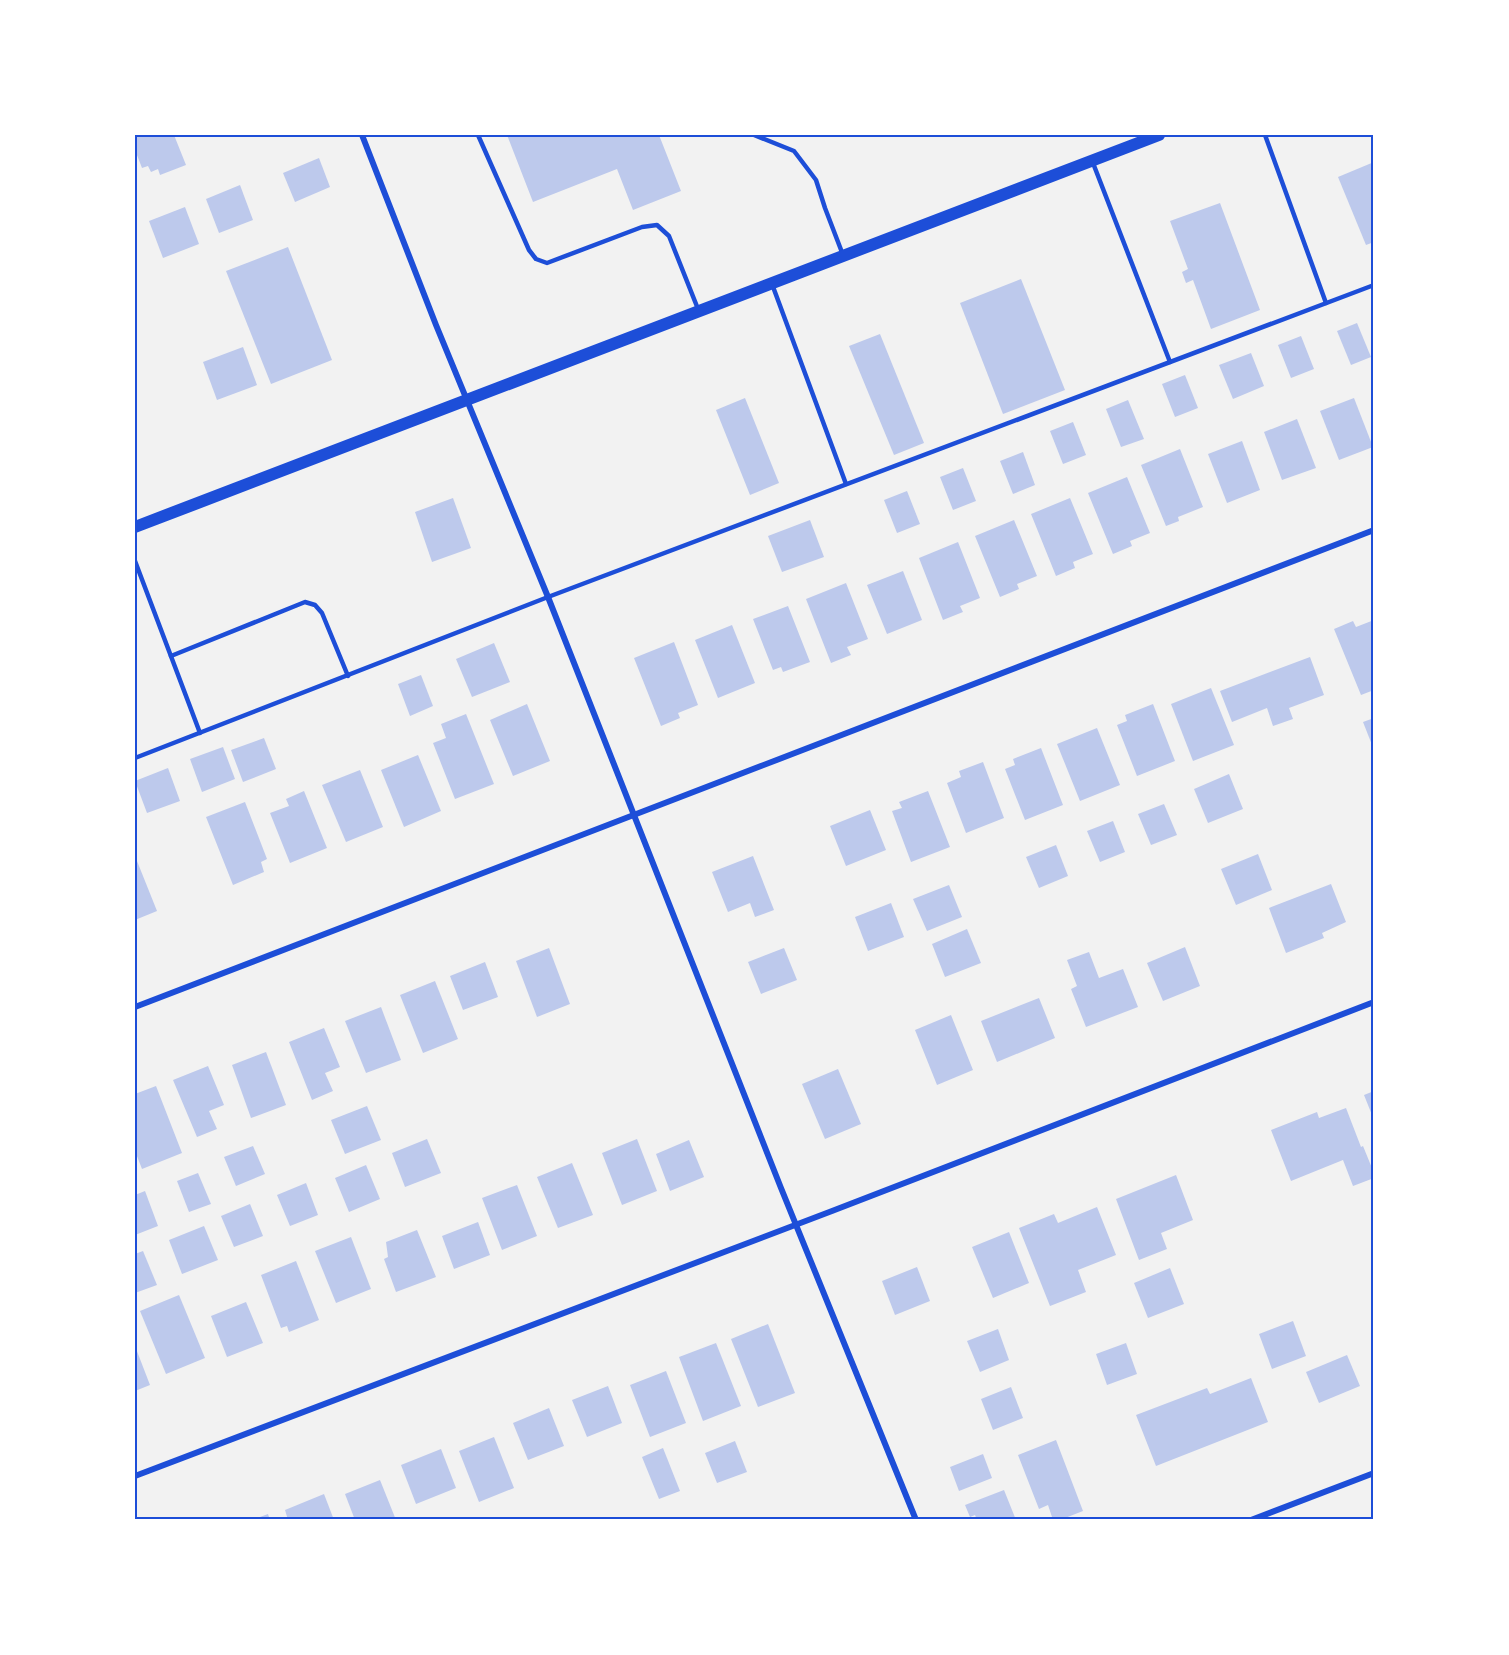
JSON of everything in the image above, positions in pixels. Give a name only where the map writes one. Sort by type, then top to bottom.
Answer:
[{"type":"main road","points":[[135,527],[1159,135]]},
{"type":"street","points":[[362,135],[466,400],[548,597],[796,1225],[916,1520]]},
{"type":"street","points":[[135,1007],[1374,530]]},
{"type":"street","points":[[135,1476],[1374,1002]]},
{"type":"street","points":[[1251,1520],[1374,1473]]},
{"type":"lane","points":[[478,135],[520,232],[536,260],[547,263],[642,227],[657,225],[669,236],[698,311]]},
{"type":"lane","points":[[754,135],[794,151],[816,180],[844,256]]},
{"type":"lane","points":[[1265,135],[1326,303]]},
{"type":"lane","points":[[1092,160],[1170,362]]},
{"type":"lane","points":[[771,284],[846,484]]},
{"type":"lane","points":[[135,758],[548,597],[1374,285]]},
{"type":"lane","points":[[135,561],[200,733]]},
{"type":"lane","points":[[171,656],[305,602],[315,605],[322,613],[348,676]]},
{"type":"building","points":[[135,135],[174,135],[186,165],[160,175],[158,169],[151,172],[148,166],[142,168],[135,150]]},
{"type":"building","points":[[507,135],[659,135],[681,191],[633,210],[617,169],[533,202]]},
{"type":"building","points":[[319,158],[330,187],[295,202],[283,173]]},
{"type":"building","points":[[1374,162],[1374,242],[1366,245],[1338,177]]},
{"type":"building","points":[[240,185],[253,220],[219,233],[206,199]]},
{"type":"building","points":[[1220,203],[1260,310],[1211,329],[1193,280],[1186,283],[1182,272],[1188,269],[1170,221]]},
{"type":"building","points":[[185,207],[199,244],[163,258],[149,221]]},
{"type":"building","points":[[288,247],[332,360],[271,384],[226,271]]},
{"type":"building","points":[[1021,279],[1065,390],[1003,414],[960,303]]},
{"type":"building","points":[[1357,323],[1371,357],[1351,365],[1337,331]]},
{"type":"building","points":[[880,334],[924,443],[894,455],[849,346]]},
{"type":"building","points":[[1301,336],[1314,369],[1291,378],[1278,345]]},
{"type":"building","points":[[243,347],[257,385],[217,400],[203,362]]},
{"type":"building","points":[[1251,353],[1264,386],[1233,399],[1219,365]]},
{"type":"building","points":[[1185,375],[1198,408],[1175,417],[1162,384]]},
{"type":"building","points":[[745,398],[779,483],[750,495],[716,410]]},
{"type":"building","points":[[1354,398],[1373,447],[1339,460],[1320,411]]},
{"type":"building","points":[[1128,400],[1144,439],[1121,447],[1106,409]]},
{"type":"building","points":[[1297,419],[1316,468],[1282,480],[1264,432]]},
{"type":"building","points":[[1073,422],[1086,455],[1063,464],[1050,431]]},
{"type":"building","points":[[1242,441],[1260,490],[1227,503],[1208,454]]},
{"type":"building","points":[[1180,449],[1203,507],[1178,517],[1179,521],[1166,526],[1141,465]]},
{"type":"building","points":[[1023,452],[1035,485],[1013,494],[1000,461]]},
{"type":"building","points":[[963,468],[976,501],[953,510],[940,477]]},
{"type":"building","points":[[1127,477],[1150,533],[1130,541],[1132,546],[1113,554],[1088,493]]},
{"type":"building","points":[[907,491],[920,524],[897,533],[884,500]]},
{"type":"building","points":[[453,498],[471,548],[432,562],[415,512]]},
{"type":"building","points":[[1070,498],[1093,554],[1073,562],[1075,568],[1056,576],[1031,514]]},
{"type":"building","points":[[810,520],[824,557],[782,572],[768,536]]},
{"type":"building","points":[[1014,520],[1037,576],[1017,584],[1019,589],[1000,597],[975,536]]},
{"type":"building","points":[[958,542],[980,598],[960,606],[963,612],[943,620],[919,558]]},
{"type":"building","points":[[903,571],[922,620],[887,634],[867,585]]},
{"type":"building","points":[[846,583],[868,639],[847,647],[851,655],[831,663],[806,599]]},
{"type":"building","points":[[788,606],[810,662],[783,672],[781,667],[773,670],[753,619]]},
{"type":"building","points":[[1374,620],[1374,690],[1361,695],[1334,629],[1353,621],[1356,627]]},
{"type":"building","points":[[732,625],[755,683],[718,698],[695,640]]},
{"type":"building","points":[[674,642],[698,705],[678,713],[680,718],[661,726],[634,658]]},
{"type":"building","points":[[494,643],[510,682],[472,697],[456,659]]},
{"type":"building","points":[[1310,657],[1324,695],[1289,708],[1293,719],[1273,726],[1267,708],[1232,722],[1220,691]]},
{"type":"building","points":[[421,675],[433,706],[410,716],[398,684]]},
{"type":"building","points":[[1211,688],[1234,745],[1193,761],[1171,704]]},
{"type":"building","points":[[527,704],[550,761],[513,776],[490,720]]},
{"type":"building","points":[[1153,704],[1175,761],[1137,776],[1117,725],[1127,721],[1125,715]]},
{"type":"building","points":[[466,714],[494,784],[455,799],[433,743],[446,738],[441,724]]},
{"type":"building","points":[[1374,718],[1374,750],[1363,722]]},
{"type":"building","points":[[1097,728],[1120,785],[1080,801],[1057,744]]},
{"type":"building","points":[[264,738],[276,769],[243,782],[231,750]]},
{"type":"building","points":[[223,747],[235,779],[202,792],[190,759]]},
{"type":"building","points":[[1041,748],[1063,805],[1025,820],[1005,769],[1015,765],[1013,759]]},
{"type":"building","points":[[418,755],[441,811],[404,827],[381,770]]},
{"type":"building","points":[[983,762],[1004,818],[966,833],[947,783],[961,777],[959,771]]},
{"type":"building","points":[[168,768],[180,801],[147,813],[135,781]]},
{"type":"building","points":[[360,770],[383,827],[346,842],[322,785]]},
{"type":"building","points":[[1229,774],[1243,809],[1208,823],[1194,789]]},
{"type":"building","points":[[304,791],[327,848],[290,863],[270,813],[289,806],[286,799]]},
{"type":"building","points":[[928,791],[950,847],[911,862],[892,811],[902,808],[899,802]]},
{"type":"building","points":[[245,802],[267,859],[261,862],[264,872],[233,885],[206,817]]},
{"type":"building","points":[[1164,804],[1177,835],[1151,845],[1138,814]]},
{"type":"building","points":[[870,810],[886,850],[846,866],[830,826]]},
{"type":"building","points":[[1113,821],[1125,852],[1100,862],[1087,831]]},
{"type":"building","points":[[1056,845],[1068,876],[1039,888],[1026,857]]},
{"type":"building","points":[[1258,854],[1272,890],[1236,905],[1221,869]]},
{"type":"building","points":[[135,856],[157,911],[135,920]]},
{"type":"building","points":[[753,856],[774,910],[755,917],[750,903],[728,912],[712,872]]},
{"type":"building","points":[[1331,884],[1346,922],[1322,933],[1324,938],[1286,953],[1269,908]]},
{"type":"building","points":[[949,885],[962,917],[927,931],[913,899]]},
{"type":"building","points":[[891,903],[904,937],[868,951],[855,917]]},
{"type":"building","points":[[967,929],[981,963],[945,977],[932,944]]},
{"type":"building","points":[[1185,947],[1200,986],[1163,1001],[1147,963]]},
{"type":"building","points":[[549,948],[570,1004],[537,1017],[516,961]]},
{"type":"building","points":[[784,948],[797,980],[761,994],[748,962]]},
{"type":"building","points":[[1089,952],[1099,978],[1123,969],[1138,1007],[1086,1027],[1071,989],[1077,986],[1067,960]]},
{"type":"building","points":[[485,962],[498,997],[463,1010],[450,976]]},
{"type":"building","points":[[435,981],[458,1039],[423,1053],[400,995]]},
{"type":"building","points":[[1039,998],[1055,1038],[997,1062],[981,1021]]},
{"type":"building","points":[[381,1007],[401,1060],[366,1073],[345,1021]]},
{"type":"building","points":[[951,1015],[973,1070],[937,1085],[915,1030]]},
{"type":"building","points":[[324,1028],[340,1067],[325,1073],[333,1091],[312,1100],[289,1042]]},
{"type":"building","points":[[266,1052],[286,1105],[251,1118],[232,1065]]},
{"type":"building","points":[[208,1066],[224,1105],[209,1111],[217,1129],[197,1137],[173,1080]]},
{"type":"building","points":[[838,1069],[861,1124],[825,1139],[802,1084]]},
{"type":"building","points":[[156,1086],[182,1153],[142,1169],[135,1151],[135,1101],[137,1100],[135,1094]]},
{"type":"building","points":[[1374,1091],[1374,1120],[1364,1095]]},
{"type":"building","points":[[367,1106],[381,1140],[345,1154],[331,1120]]},
{"type":"building","points":[[1346,1108],[1374,1173],[1374,1178],[1353,1186],[1343,1160],[1291,1181],[1271,1130],[1317,1112],[1319,1118]]},
{"type":"building","points":[[427,1139],[441,1173],[405,1187],[392,1153]]},
{"type":"building","points":[[637,1139],[657,1191],[622,1205],[602,1153]]},
{"type":"building","points":[[689,1140],[704,1177],[670,1191],[656,1154]]},
{"type":"building","points":[[253,1146],[265,1174],[236,1186],[224,1157]]},
{"type":"building","points":[[572,1163],[593,1215],[558,1228],[537,1177]]},
{"type":"building","points":[[366,1165],[380,1199],[349,1212],[335,1178]]},
{"type":"building","points":[[198,1173],[211,1204],[189,1212],[177,1181]]},
{"type":"building","points":[[1176,1175],[1193,1220],[1161,1233],[1167,1249],[1139,1260],[1116,1199]]},
{"type":"building","points":[[306,1183],[318,1215],[290,1226],[277,1195]]},
{"type":"building","points":[[517,1185],[537,1236],[502,1250],[482,1198]]},
{"type":"building","points":[[145,1191],[158,1226],[135,1235],[135,1195]]},
{"type":"building","points":[[250,1204],[263,1236],[234,1247],[221,1216]]},
{"type":"building","points":[[1097,1207],[1116,1255],[1078,1270],[1086,1292],[1050,1306],[1019,1228],[1054,1214],[1058,1223]]},
{"type":"building","points":[[478,1222],[490,1255],[454,1269],[442,1236]]},
{"type":"building","points":[[204,1226],[218,1260],[182,1274],[169,1240]]},
{"type":"building","points":[[417,1230],[436,1277],[396,1292],[384,1259],[388,1257],[386,1242]]},
{"type":"building","points":[[1009,1232],[1029,1283],[993,1298],[972,1247]]},
{"type":"building","points":[[351,1237],[371,1289],[336,1303],[315,1251]]},
{"type":"building","points":[[143,1251],[157,1285],[135,1293],[135,1254]]},
{"type":"building","points":[[296,1261],[319,1320],[289,1332],[287,1326],[281,1328],[261,1275]]},
{"type":"building","points":[[917,1267],[930,1301],[895,1315],[882,1281]]},
{"type":"building","points":[[1170,1268],[1184,1304],[1148,1318],[1134,1283]]},
{"type":"building","points":[[179,1295],[205,1358],[166,1374],[140,1311]]},
{"type":"building","points":[[246,1302],[263,1343],[227,1357],[211,1316]]},
{"type":"building","points":[[1293,1321],[1306,1356],[1272,1369],[1259,1334]]},
{"type":"building","points":[[768,1324],[795,1393],[758,1407],[731,1339]]},
{"type":"building","points":[[998,1329],[1009,1360],[980,1372],[967,1341]]},
{"type":"building","points":[[716,1343],[741,1406],[703,1421],[679,1357]]},
{"type":"building","points":[[1126,1343],[1137,1374],[1107,1385],[1096,1354]]},
{"type":"building","points":[[135,1346],[150,1385],[135,1391]]},
{"type":"building","points":[[1347,1355],[1360,1386],[1319,1403],[1306,1372]]},
{"type":"building","points":[[666,1371],[686,1423],[650,1437],[630,1385]]},
{"type":"building","points":[[1251,1378],[1268,1422],[1156,1466],[1136,1415],[1207,1388],[1210,1394]]},
{"type":"building","points":[[608,1386],[622,1423],[587,1437],[572,1400]]},
{"type":"building","points":[[1011,1387],[1023,1418],[993,1430],[981,1399]]},
{"type":"building","points":[[549,1408],[564,1446],[528,1460],[513,1423]]},
{"type":"building","points":[[494,1437],[514,1488],[479,1502],[459,1451]]},
{"type":"building","points":[[1056,1440],[1083,1511],[1060,1520],[1053,1520],[1048,1505],[1039,1509],[1018,1455]]},
{"type":"building","points":[[735,1441],[747,1472],[717,1483],[705,1453]]},
{"type":"building","points":[[663,1448],[680,1491],[659,1499],[642,1457]]},
{"type":"building","points":[[441,1449],[456,1488],[416,1504],[401,1465]]},
{"type":"building","points":[[983,1454],[992,1478],[959,1491],[950,1467]]},
{"type":"building","points":[[380,1480],[396,1520],[355,1520],[345,1494]]},
{"type":"building","points":[[1004,1490],[1016,1520],[977,1520],[975,1515],[970,1517],[965,1505]]},
{"type":"building","points":[[324,1494],[334,1520],[288,1520],[285,1510]]},
{"type":"building","points":[[268,1514],[270,1520],[252,1520]]}]
